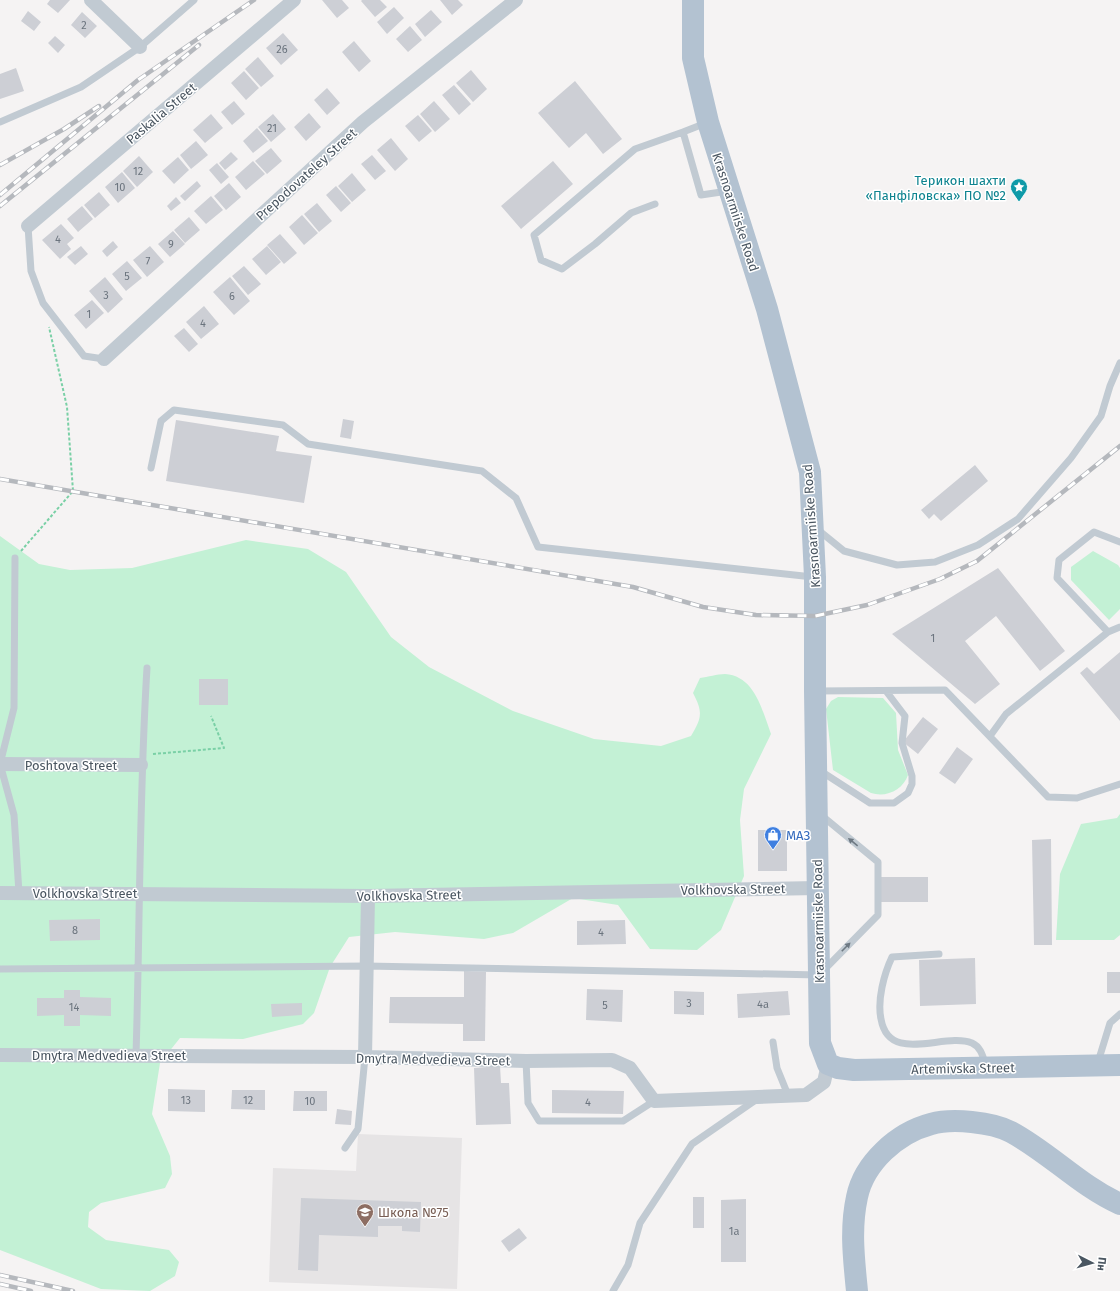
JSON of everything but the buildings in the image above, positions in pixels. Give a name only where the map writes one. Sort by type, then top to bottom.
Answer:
[{"type":"main road","name":"Krasnoarmiiske Road","points":[[693,0],[694,58],[708,122],[767,309],[810,472],[815,578],[818,975],[820,1043],[828,1064]]},
{"type":"main road","name":"Artemivska Street","points":[[828,1064],[838,1068],[854,1070],[1120,1065]]},
{"type":"main road","points":[[857,1291],[852,1240],[857,1196],[868,1170],[886,1148],[907,1134],[931,1123],[962,1121],[985,1124],[1011,1132],[1101,1195],[1120,1204]]},
{"type":"street","points":[[91,0],[140,47]]},
{"type":"street","name":"Paskalia Street","points":[[28,226],[294,0]]},
{"type":"street","name":"Prepodovateley Street","points":[[104,359],[363,122],[516,0]]},
{"type":"street","name":"Poshtova Street","points":[[0,764],[142,760]]},
{"type":"street","name":"Volkhovska Street","points":[[0,893],[368,896],[818,888]]},
{"type":"street","points":[[365,1057],[368,896]]},
{"type":"street","name":"Dmytra Medvedieva Street","points":[[0,1055],[365,1057],[526,1061],[612,1060],[630,1068],[654,1101]]},
{"type":"street","points":[[654,1101],[806,1095],[824,1082],[828,1064]]},
{"type":"lane","points":[[0,122],[81,87],[140,47],[194,0]]},
{"type":"lane","points":[[655,204],[630,213],[595,244],[562,269],[541,260],[534,235],[634,149],[708,122]]},
{"type":"lane","points":[[683,132],[701,195],[730,190]]},
{"type":"lane","points":[[28,226],[31,271],[43,303],[84,356],[104,359]]},
{"type":"lane","points":[[812,525],[844,551],[897,565],[935,562],[978,545],[1018,519],[1071,458],[1101,416],[1110,386],[1120,363]]},
{"type":"lane","points":[[151,468],[161,421],[174,410],[283,425],[308,444],[482,471],[516,498],[538,547],[815,578]]},
{"type":"lane","points":[[1108,632],[1057,578],[1059,560],[1094,532],[1120,542]]},
{"type":"lane","points":[[15,558],[14,708],[0,764],[14,815],[19,893]]},
{"type":"lane","points":[[990,736],[1006,714],[1108,632],[1120,627]]},
{"type":"lane","points":[[136,1055],[141,893],[142,760],[147,668]]},
{"type":"lane","points":[[815,691],[945,690],[1048,797],[1077,798],[1120,784]]},
{"type":"lane","points":[[816,768],[870,803],[894,803],[908,793],[913,781],[902,743],[905,716],[886,691]]},
{"type":"lane","points":[[0,969],[366,966],[818,975],[878,915],[878,862],[817,812]]},
{"type":"lane","points":[[939,954],[892,957],[886,968],[881,998],[879,1013],[882,1025],[886,1034],[893,1041],[903,1044],[971,1043],[981,1050],[987,1068]]},
{"type":"lane","points":[[1097,1065],[1110,1023],[1120,1014]]},
{"type":"lane","points":[[773,1042],[777,1068],[788,1095]]},
{"type":"lane","points":[[345,1148],[358,1129],[365,1057]]},
{"type":"lane","points":[[526,1061],[528,1103],[539,1121],[623,1120],[654,1101]]},
{"type":"lane","points":[[613,1291],[628,1265],[640,1223],[692,1144],[760,1097]]},
{"type":"path","points":[[15,558],[73,491],[67,407],[43,303]]},
{"type":"path","points":[[142,760],[174,751],[224,748],[211,716]]},
{"type":"shaded area","name":"Школа №75","points":[[358,1134],[462,1138],[457,1289],[269,1282],[273,1168],[356,1171]]},
{"type":"green space","points":[[0,536],[39,564],[70,570],[132,568],[246,540],[308,549],[346,572],[391,637],[429,667],[513,711],[594,739],[661,746],[691,736],[700,715],[700,710],[693,693],[700,678],[722,674],[735,676],[744,681],[756,696],[771,734],[744,789],[740,820],[744,876],[721,930],[697,950],[650,949],[618,905],[573,898],[513,933],[484,939],[395,932],[349,937],[330,967],[314,1013],[303,1024],[243,1039],[180,1038],[160,1063],[152,1114],[170,1156],[172,1174],[165,1188],[101,1203],[89,1212],[88,1227],[106,1240],[169,1250],[179,1262],[175,1276],[150,1291],[101,1289],[0,1250]]},
{"type":"green space","points":[[1093,551],[1118,565],[1120,568],[1120,609],[1109,620],[1071,580],[1071,567]]},
{"type":"green space","points":[[838,697],[883,698],[896,713],[898,750],[908,775],[906,780],[898,789],[893,792],[882,794],[871,793],[833,770],[826,709],[831,701]]},
{"type":"green space","points":[[1120,814],[1120,935],[1114,940],[1056,940],[1060,874],[1081,824],[1117,818]]},
{"type":"railway","points":[[0,195],[138,80],[254,0]]},
{"type":"railway","points":[[0,206],[199,45]]},
{"type":"railway","points":[[0,165],[64,129],[99,106]]},
{"type":"railway","points":[[0,479],[633,587],[703,607],[756,615],[815,616],[867,605],[940,579],[977,561],[1120,446]]},
{"type":"railway","points":[[0,1275],[73,1291]]},
{"type":"railway","points":[[0,1284],[31,1291]]},
{"type":"place","name":"Терикон шахти «Панфiловска» ПО №2","points":[[1019,202]]},
{"type":"place","name":"МАЗ","points":[[773,850]]},
{"type":"place","name":"Школа №75","points":[[365,1227]]}]
